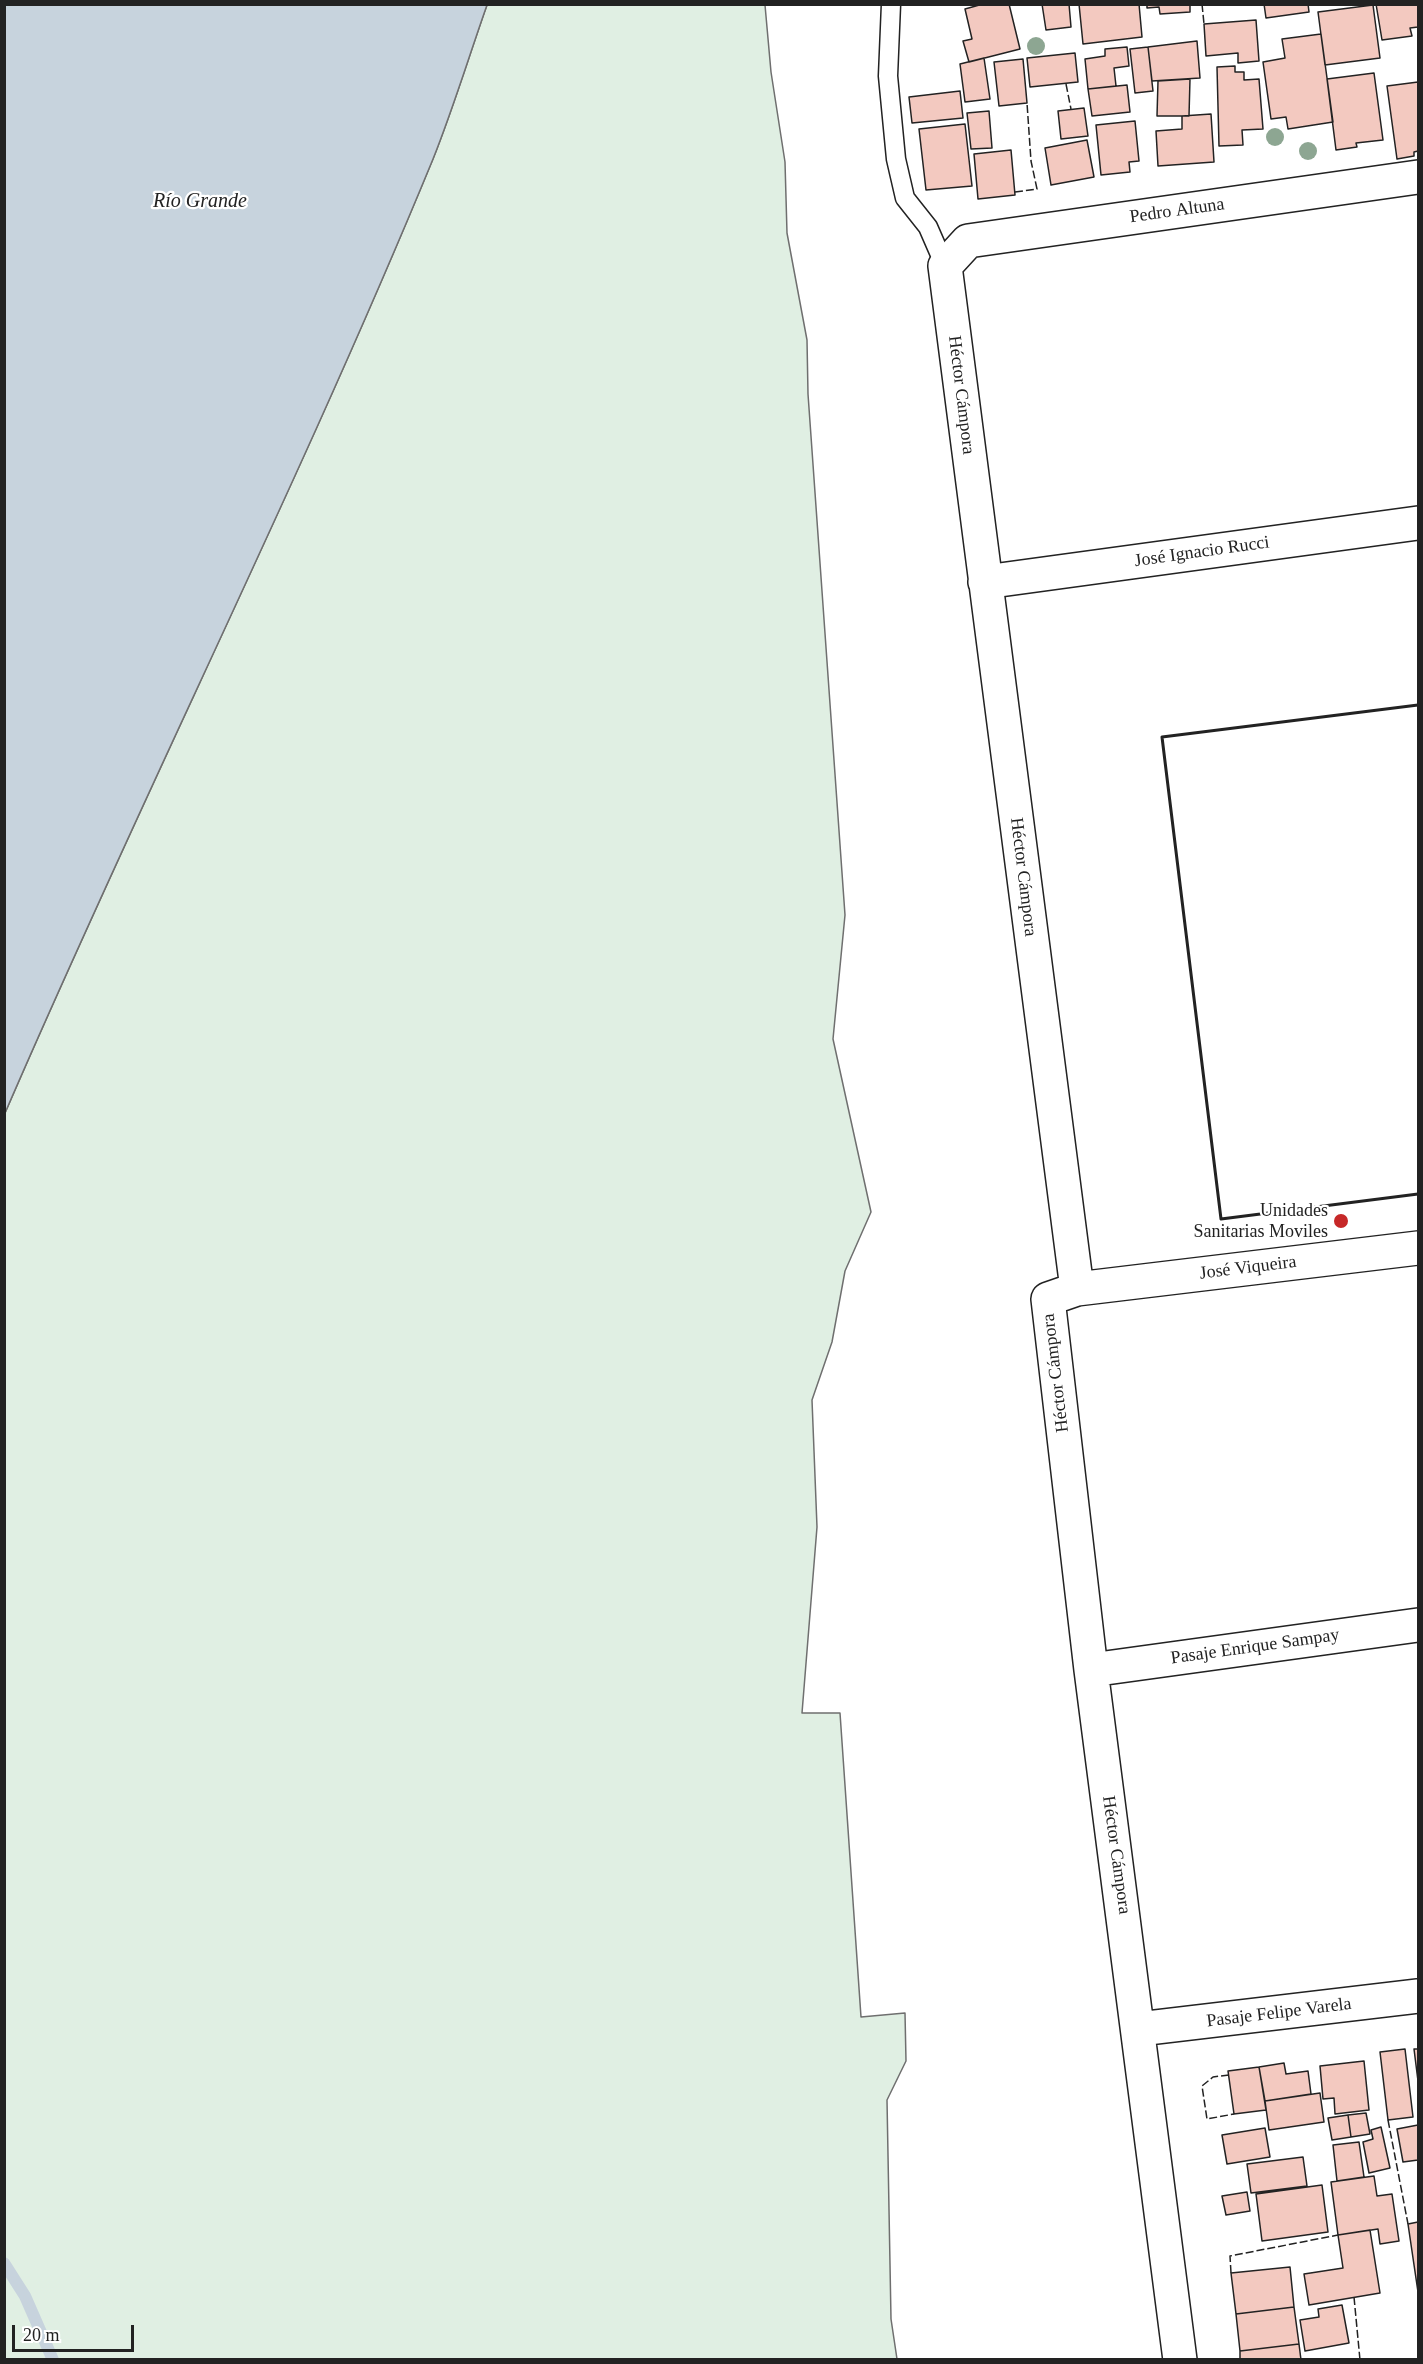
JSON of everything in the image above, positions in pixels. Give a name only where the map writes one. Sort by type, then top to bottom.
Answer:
[{"type":"street","name":"Pedro Altuna","points":[[945,266],[968,241],[1419,177]]},
{"type":"street","name":"Héctor Cámpora","points":[[945,266],[1077,1289],[1048,1299],[1091,1670],[1180,2360]]},
{"type":"street","name":"José Ignacio Rucci","points":[[985,582],[1419,523]]},
{"type":"street","name":"José Viqueira","points":[[1077,1289],[1419,1248]]},
{"type":"street","name":"Pasaje Enrique Sampay","points":[[1091,1670],[1419,1625]]},
{"type":"street","name":"Pasaje Felipe Varela","points":[[1139,2029],[1419,1996]]},
{"type":"lane","points":[[891,4],[888,76],[890,118],[896,159],[905,198],[928,227],[945,266]]},
{"type":"green space","points":[[487,5],[765,5],[771,72],[785,162],[787,233],[807,340],[808,394],[845,915],[833,1039],[871,1212],[845,1271],[832,1342],[812,1400],[817,1527],[802,1713],[840,1713],[861,2017],[905,2013],[906,2061],[887,2100],[891,2319],[897,2359],[5,2360],[5,1113],[111,874],[276,518],[382,280],[433,159]]},
{"type":"water","name":"Río Grande","points":[[5,4],[487,5],[433,159],[382,280],[276,518],[111,874],[5,1113]]},
{"type":"building","points":[[983,4],[1009,4],[1020,49],[969,62],[963,41],[972,39],[965,9]]},
{"type":"building","points":[[1042,4],[1069,4],[1071,27],[1046,30]]},
{"type":"building","points":[[1079,4],[1139,4],[1142,37],[1083,44]]},
{"type":"building","points":[[1147,4],[1190,4],[1190,12],[1160,14],[1159,7],[1147,8]]},
{"type":"building","points":[[1264,4],[1308,4],[1309,12],[1266,18]]},
{"type":"building","points":[[1376,4],[1418,4],[1418,27],[1410,28],[1412,36],[1382,40]]},
{"type":"building","points":[[1373,5],[1380,58],[1325,65],[1318,12]]},
{"type":"building","points":[[1256,20],[1259,61],[1238,63],[1238,53],[1206,56],[1204,24]]},
{"type":"building","points":[[1321,34],[1333,122],[1288,129],[1286,117],[1271,119],[1263,62],[1285,58],[1282,39]]},
{"type":"building","points":[[1197,41],[1200,78],[1152,81],[1148,47]]},
{"type":"building","points":[[1127,47],[1129,66],[1114,68],[1116,86],[1088,89],[1085,59],[1105,56],[1105,49]]},
{"type":"building","points":[[1148,47],[1153,91],[1135,93],[1130,49]]},
{"type":"building","points":[[1075,53],[1078,82],[1030,87],[1027,58]]},
{"type":"building","points":[[984,58],[990,99],[965,102],[960,64]]},
{"type":"building","points":[[1023,59],[1027,103],[999,106],[994,62]]},
{"type":"building","points":[[1235,66],[1235,72],[1244,72],[1244,80],[1259,79],[1263,129],[1242,130],[1243,145],[1219,146],[1217,67]]},
{"type":"building","points":[[1374,73],[1383,140],[1356,143],[1357,147],[1336,150],[1327,79]]},
{"type":"building","points":[[1190,79],[1189,116],[1157,116],[1158,81]]},
{"type":"building","points":[[1418,82],[1418,151],[1414,152],[1414,156],[1397,159],[1387,86]]},
{"type":"building","points":[[1127,85],[1130,112],[1092,116],[1088,89]]},
{"type":"building","points":[[960,91],[963,118],[912,123],[909,97]]},
{"type":"building","points":[[1084,108],[1088,136],[1061,139],[1058,111]]},
{"type":"building","points":[[989,111],[992,148],[971,149],[967,113]]},
{"type":"building","points":[[1211,114],[1214,162],[1158,166],[1156,131],[1182,129],[1182,116]]},
{"type":"building","points":[[1135,121],[1139,161],[1129,162],[1130,172],[1101,175],[1096,125]]},
{"type":"building","points":[[965,124],[972,186],[926,190],[919,129]]},
{"type":"building","points":[[1087,140],[1094,177],[1051,185],[1045,148]]},
{"type":"building","points":[[1011,150],[1015,195],[978,199],[974,154]]},
{"type":"building","points":[[1405,2049],[1413,2117],[1388,2120],[1380,2052]]},
{"type":"building","points":[[1414,2049],[1418,2049],[1418,2081]]},
{"type":"building","points":[[1364,2061],[1369,2110],[1335,2114],[1334,2098],[1323,2099],[1320,2066]]},
{"type":"building","points":[[1284,2063],[1286,2074],[1308,2071],[1311,2094],[1265,2101],[1259,2067]]},
{"type":"building","points":[[1259,2067],[1266,2110],[1234,2114],[1228,2071]]},
{"type":"building","points":[[1320,2093],[1324,2122],[1269,2130],[1265,2101]]},
{"type":"building","points":[[1366,2113],[1370,2134],[1351,2137],[1348,2115]]},
{"type":"building","points":[[1348,2115],[1351,2137],[1332,2140],[1328,2118]]},
{"type":"building","points":[[1418,2125],[1418,2160],[1403,2162],[1397,2129]]},
{"type":"building","points":[[1381,2127],[1390,2168],[1369,2173],[1363,2142],[1373,2139],[1371,2130]]},
{"type":"building","points":[[1265,2128],[1270,2157],[1227,2164],[1222,2135]]},
{"type":"building","points":[[1359,2142],[1364,2177],[1337,2181],[1333,2145]]},
{"type":"building","points":[[1303,2157],[1307,2186],[1251,2193],[1247,2164]]},
{"type":"building","points":[[1374,2176],[1377,2196],[1392,2194],[1399,2241],[1380,2244],[1378,2229],[1338,2235],[1331,2182]]},
{"type":"building","points":[[1322,2185],[1328,2232],[1262,2241],[1256,2194]]},
{"type":"building","points":[[1247,2192],[1250,2211],[1226,2215],[1222,2196]]},
{"type":"building","points":[[1418,2222],[1418,2292],[1408,2224]]},
{"type":"building","points":[[1370,2230],[1380,2293],[1309,2305],[1304,2274],[1343,2268],[1338,2235]]},
{"type":"building","points":[[1290,2267],[1294,2307],[1236,2314],[1231,2273]]},
{"type":"building","points":[[1342,2305],[1349,2343],[1305,2351],[1300,2320],[1319,2317],[1318,2309]]},
{"type":"building","points":[[1294,2307],[1299,2344],[1240,2351],[1236,2314]]},
{"type":"building","points":[[1299,2344],[1301,2360],[1240,2360],[1240,2351]]},
{"type":"waterway","points":[[4,2263],[25,2296],[53,2360]]},
{"type":"fence","points":[[1202,4],[1204,24]]},
{"type":"fence","points":[[1066,84],[1071,109]]},
{"type":"fence","points":[[1015,192],[1037,189],[1031,161],[1027,103]]},
{"type":"fence","points":[[1229,2075],[1213,2077],[1202,2086],[1207,2119],[1234,2114]]},
{"type":"fence","points":[[1388,2120],[1408,2224]]},
{"type":"fence","points":[[1231,2273],[1230,2256],[1338,2235]]},
{"type":"fence","points":[[1354,2297],[1360,2360]]},
{"type":"wall","points":[[1418,705],[1162,737],[1221,1219],[1418,1194]]},
{"type":"place","name":"Unidades Sanitarias Moviles","points":[[1341,1221]]}]
